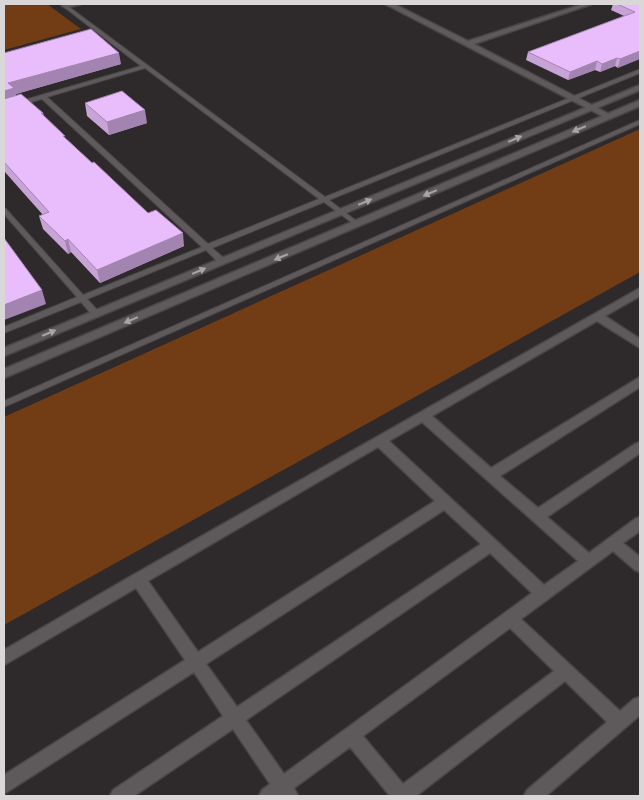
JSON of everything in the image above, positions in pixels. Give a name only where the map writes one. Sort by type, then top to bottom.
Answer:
[{"type":"street","points":[[64,5],[76,4]]},
{"type":"street","points":[[389,4],[609,116]]},
{"type":"street","points":[[397,8],[410,4]]},
{"type":"street","points":[[468,44],[589,4]]},
{"type":"street","points":[[4,352],[640,87]]},
{"type":"street","points":[[4,374],[640,103]]},
{"type":"street","points":[[4,658],[138,579],[640,292]]},
{"type":"street","points":[[598,316],[640,344]]},
{"type":"street","points":[[490,475],[640,381]]},
{"type":"street","points":[[423,416],[588,561]]},
{"type":"street","points":[[380,440],[543,594]]},
{"type":"street","points":[[537,516],[640,447]]},
{"type":"street","points":[[4,784],[445,502]]},
{"type":"street","points":[[138,579],[234,718],[279,793],[351,735],[640,523]]},
{"type":"street","points":[[613,543],[640,566]]},
{"type":"street","points":[[119,796],[490,545]]},
{"type":"street","points":[[510,618],[620,723]]},
{"type":"street","points":[[351,735],[401,796],[566,671]]},
{"type":"street","points":[[533,796],[640,705]]},
{"type":"lane","points":[[64,5],[358,224]]},
{"type":"lane","points":[[88,32],[97,30]]},
{"type":"lane","points":[[4,108],[146,66]]},
{"type":"lane","points":[[4,330],[640,71]]},
{"type":"lane","points":[[43,96],[222,262]]},
{"type":"lane","points":[[4,404],[640,122]]},
{"type":"lane","points":[[4,210],[96,314]]},
{"type":"shaded area","points":[[4,4],[47,4],[81,29],[4,50]]},
{"type":"shaded area","points":[[640,129],[640,272],[4,625],[4,417]]},
{"type":"building","points":[[617,4],[640,4],[640,51],[602,64],[597,61],[570,72],[528,52],[635,12]]},
{"type":"building","points":[[91,29],[119,53],[8,83],[14,88],[4,91],[4,53]]},
{"type":"building","points":[[122,91],[145,110],[107,122],[85,103]]},
{"type":"building","points":[[21,94],[43,113],[41,113],[65,136],[63,136],[92,163],[94,162],[148,213],[156,210],[183,233],[97,270],[68,239],[65,241],[39,216],[49,212],[4,162],[4,99]]},
{"type":"building","points":[[4,238],[42,290],[4,305]]}]
